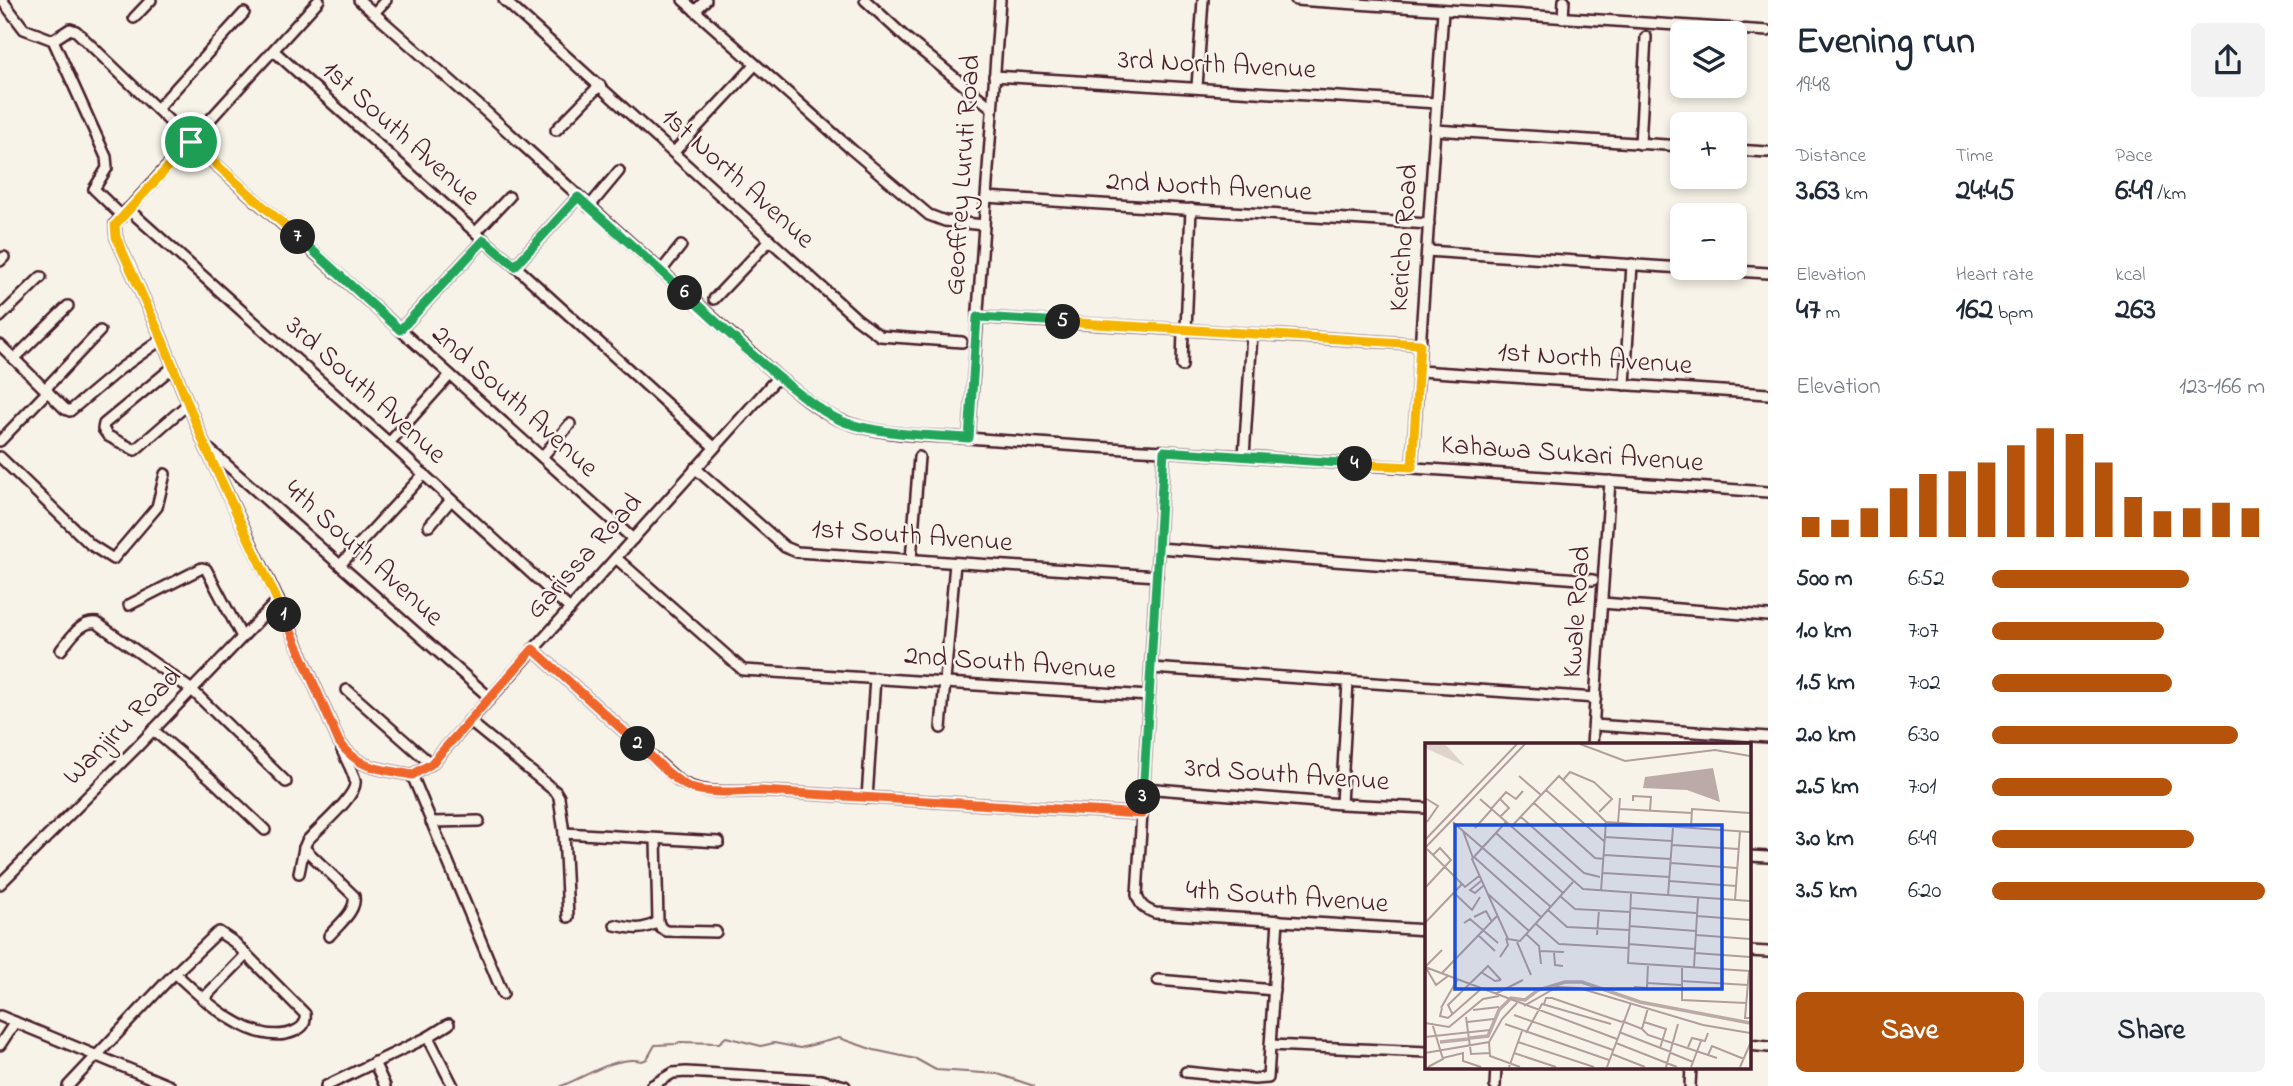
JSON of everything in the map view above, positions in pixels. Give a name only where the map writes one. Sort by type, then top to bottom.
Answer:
[{"type":"street","points":[[2,0],[24,29],[53,40]]},
{"type":"street","points":[[134,18],[151,0]]},
{"type":"street","points":[[299,873],[304,848],[318,829],[347,800],[356,785],[278,600],[205,446],[162,339],[116,237],[115,225],[319,0]]},
{"type":"street","name":"Kahawa Sukari Avenue","points":[[359,0],[778,377],[824,412],[847,422],[868,429],[905,433],[1097,448],[1768,492]]},
{"type":"street","points":[[374,13],[386,0]]},
{"type":"street","name":"1st North Avenue","points":[[504,0],[856,318],[880,336],[968,342]]},
{"type":"street","points":[[683,0],[929,215],[945,221],[984,225]]},
{"type":"street","points":[[695,11],[706,0]]},
{"type":"street","points":[[865,0],[906,38],[992,108]]},
{"type":"street","name":"Geoffrey Luruti Road","points":[[969,438],[968,342],[977,317],[1000,0]]},
{"type":"street","points":[[1197,87],[1203,0]]},
{"type":"street","points":[[1296,0],[1768,31]]},
{"type":"street","points":[[1563,18],[1564,0]]},
{"type":"street","name":"Kericho Road","points":[[1412,467],[1443,11]]},
{"type":"street","points":[[157,108],[244,13]]},
{"type":"street","name":"2nd South Avenue","points":[[53,40],[70,29],[76,31],[191,142],[633,539]]},
{"type":"street","points":[[1640,144],[1646,37]]},
{"type":"street","name":"3rd South Avenue","points":[[53,40],[106,157],[107,168],[94,189],[125,212],[389,443],[570,609]]},
{"type":"street","name":"1st South Avenue","points":[[274,51],[714,447]]},
{"type":"street","points":[[674,152],[755,65]]},
{"type":"street","name":"3rd North Avenue","points":[[994,76],[1437,103]]},
{"type":"street","points":[[556,130],[600,85]]},
{"type":"street","points":[[1435,130],[1670,145]]},
{"type":"street","points":[[1747,151],[1768,152]]},
{"type":"street","points":[[589,207],[619,171]]},
{"type":"street","points":[[476,232],[509,197]]},
{"type":"street","points":[[515,266],[578,197]]},
{"type":"street","name":"2nd North Avenue","points":[[986,197],[1429,224]]},
{"type":"street","points":[[1182,366],[1191,209]]},
{"type":"street","points":[[400,330],[484,240]]},
{"type":"street","points":[[714,299],[770,240]]},
{"type":"street","points":[[660,271],[681,246]]},
{"type":"street","points":[[1427,251],[1670,267]]},
{"type":"street","points":[[1625,385],[1632,264]]},
{"type":"street","points":[[1747,272],[1768,273]]},
{"type":"street","points":[[0,317],[41,277]]},
{"type":"street","points":[[15,359],[68,306]]},
{"type":"street","points":[[977,317],[1420,344]]},
{"type":"street","points":[[0,441],[100,331]]},
{"type":"street","points":[[1244,456],[1252,334]]},
{"type":"street","points":[[0,345],[70,411],[120,369],[162,339]]},
{"type":"street","points":[[173,367],[104,424],[103,429],[108,436],[135,450],[188,404]]},
{"type":"street","name":"1st North Avenue","points":[[1419,371],[1768,394]]},
{"type":"street","points":[[389,443],[450,375]]},
{"type":"street","name":"Garissa Road","points":[[412,775],[431,764],[778,377]]},
{"type":"street","points":[[542,457],[570,424]]},
{"type":"street","name":"4th South Avenue","points":[[205,446],[489,697]]},
{"type":"street","points":[[533,649],[690,788],[1142,814],[1164,451]]},
{"type":"street","points":[[0,457],[91,545],[113,559],[157,507],[165,474]]},
{"type":"street","points":[[911,560],[919,457]]},
{"type":"street","name":"1st South Avenue","points":[[695,468],[791,551],[1157,576]]},
{"type":"street","points":[[341,564],[424,474]]},
{"type":"street","name":"Kwale Road","points":[[1592,743],[1602,603],[1598,580],[1610,481]]},
{"type":"street","points":[[429,526],[452,500]]},
{"type":"street","points":[[1158,548],[1598,580]]},
{"type":"street","name":"2nd South Avenue","points":[[616,558],[743,670],[1149,696]]},
{"type":"street","points":[[941,728],[955,563]]},
{"type":"street","points":[[129,605],[202,568],[206,569],[242,638]]},
{"type":"street","name":"Wanjiru Road","points":[[0,884],[278,600]]},
{"type":"street","points":[[1602,603],[1768,616]]},
{"type":"street","points":[[61,650],[84,624],[97,623],[192,690],[286,782]]},
{"type":"street","name":"2nd South Avenue","points":[[1151,668],[1595,698]]},
{"type":"street","points":[[867,798],[875,678]]},
{"type":"street","points":[[1341,804],[1348,682]]},
{"type":"street","points":[[347,690],[431,764]]},
{"type":"street","points":[[469,721],[556,792],[561,803],[564,834],[568,917]]},
{"type":"street","points":[[1594,725],[1768,737]]},
{"type":"street","points":[[153,730],[210,778],[265,830]]},
{"type":"street","points":[[339,742],[348,754],[369,767],[412,775],[503,994]]},
{"type":"street","name":"3rd South Avenue","points":[[1144,789],[1425,808]]},
{"type":"street","name":"4th South Avenue","points":[[1142,814],[1137,895],[1139,903],[1145,909],[1155,913],[1425,930]]},
{"type":"street","points":[[431,822],[479,821]]},
{"type":"street","points":[[564,834],[719,842]]},
{"type":"street","points":[[656,839],[658,922],[661,928],[666,931],[716,932]]},
{"type":"street","points":[[304,848],[354,896],[353,909],[329,936]]},
{"type":"street","points":[[1750,856],[1768,857]]},
{"type":"street","points":[[1186,1072],[1268,1078],[1278,920]]},
{"type":"street","points":[[615,925],[634,930],[645,929],[658,922]]},
{"type":"street","points":[[68,1086],[175,973],[219,932],[306,1014],[306,1021],[303,1026],[287,1034],[263,1034],[216,1010],[175,973]]},
{"type":"street","points":[[1750,951],[1768,953]]},
{"type":"street","points":[[203,999],[246,955]]},
{"type":"street","points":[[1158,981],[1274,990]]},
{"type":"street","points":[[0,1016],[170,1086]]},
{"type":"street","points":[[0,1045],[15,1022]]},
{"type":"street","points":[[326,1086],[428,1037],[449,1024]]},
{"type":"street","points":[[428,1037],[453,1086]]},
{"type":"street","points":[[1270,1045],[1425,1052]]},
{"type":"street","points":[[1750,1045],[1768,1047]]},
{"type":"street","points":[[374,1062],[385,1086]]},
{"type":"street","points":[[1495,1086],[1496,1068]]},
{"type":"street","points":[[1690,1086],[1691,1068]]},
{"type":"street","points":[[652,1086],[673,1073],[686,1072],[821,1080],[845,1086]]},
{"type":"waterway","points":[[561,1086],[611,1064],[647,1059],[655,1045],[680,1042],[719,1043],[726,1037],[761,1046],[774,1043],[800,1048],[839,1038],[874,1050],[916,1059],[936,1070],[998,1074],[1034,1086]]},
{"type":"route","points":[[191,142],[400,330],[484,240],[515,266],[578,197],[778,377],[824,412],[868,429],[969,438],[977,317],[1420,344],[1412,467],[1164,451],[1142,814],[690,788],[533,649],[431,764],[412,775],[369,767],[348,754],[339,742],[278,600],[205,446],[162,339],[116,237],[115,225],[191,142]]}]
